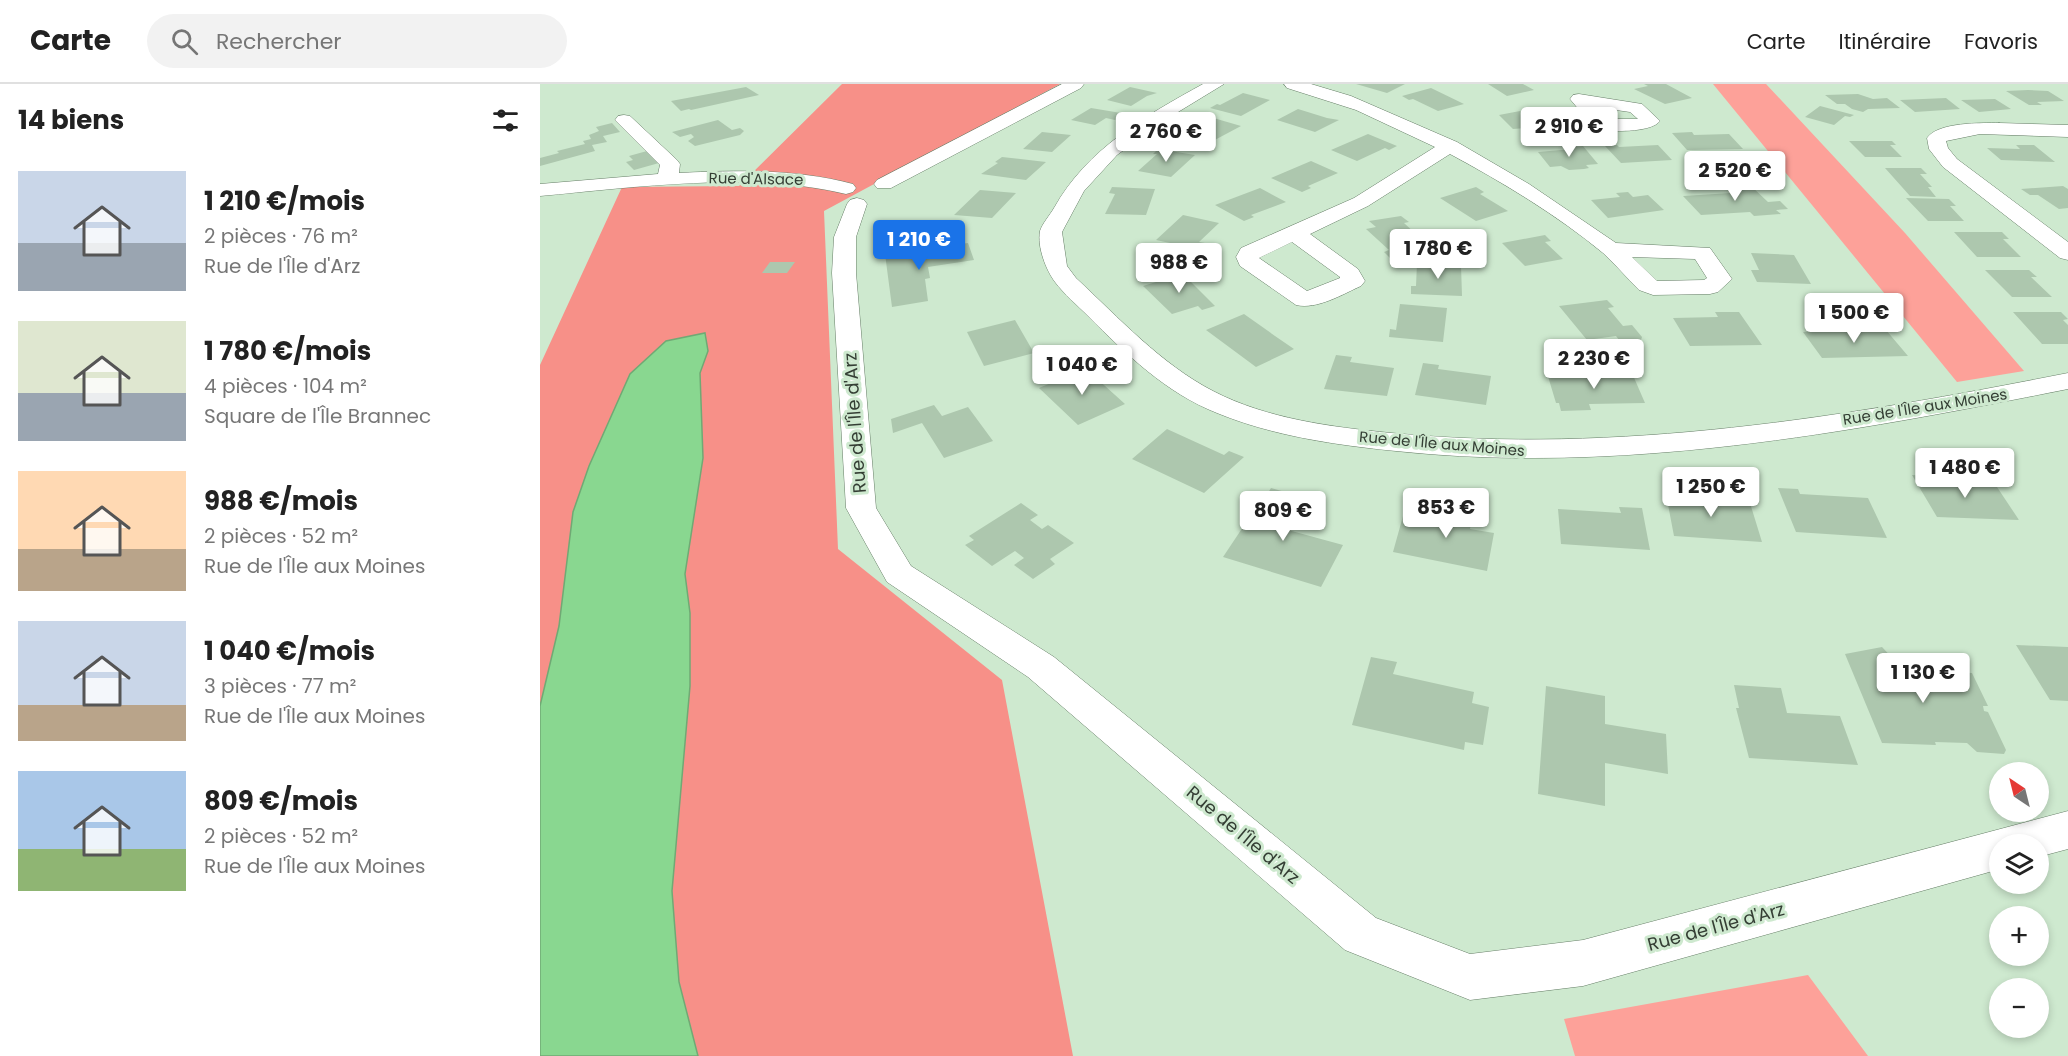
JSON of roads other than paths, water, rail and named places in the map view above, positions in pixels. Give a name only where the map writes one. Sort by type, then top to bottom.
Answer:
[{"type":"street","points":[[852,196],[884,196],[889,189],[884,184],[1075,84]]},
{"type":"street","name":"Rue de l'Île aux Moines","points":[[1215,84],[1154,120],[1110,151],[1075,188],[1051,232],[1056,267],[1068,283],[1167,373],[1224,406],[1292,426],[1341,435],[1461,448],[1542,451],[1654,445],[1821,424],[2068,381]]},
{"type":"street","points":[[1293,84],[1360,105],[1450,146],[1557,208],[1611,249]]},
{"type":"street","points":[[1564,84],[1578,99]]},
{"type":"street","points":[[624,120],[670,164],[670,171],[664,180]]},
{"type":"street","points":[[2068,131],[1954,131],[1936,138],[1939,149],[1950,163],[2068,253]]},
{"type":"street","points":[[1296,234],[1361,202],[1450,146]]},
{"type":"street","name":"Rue d'Alsace","points":[[540,190],[731,177],[826,182],[852,196]]},
{"type":"street","name":"Rue de l'Île d'Arz","points":[[852,196],[845,237],[844,273],[861,508],[899,574],[1041,667],[1361,934],[1470,977],[1583,963],[1989,852]]},
{"type":"street","points":[[2049,835],[2068,830]]}]
